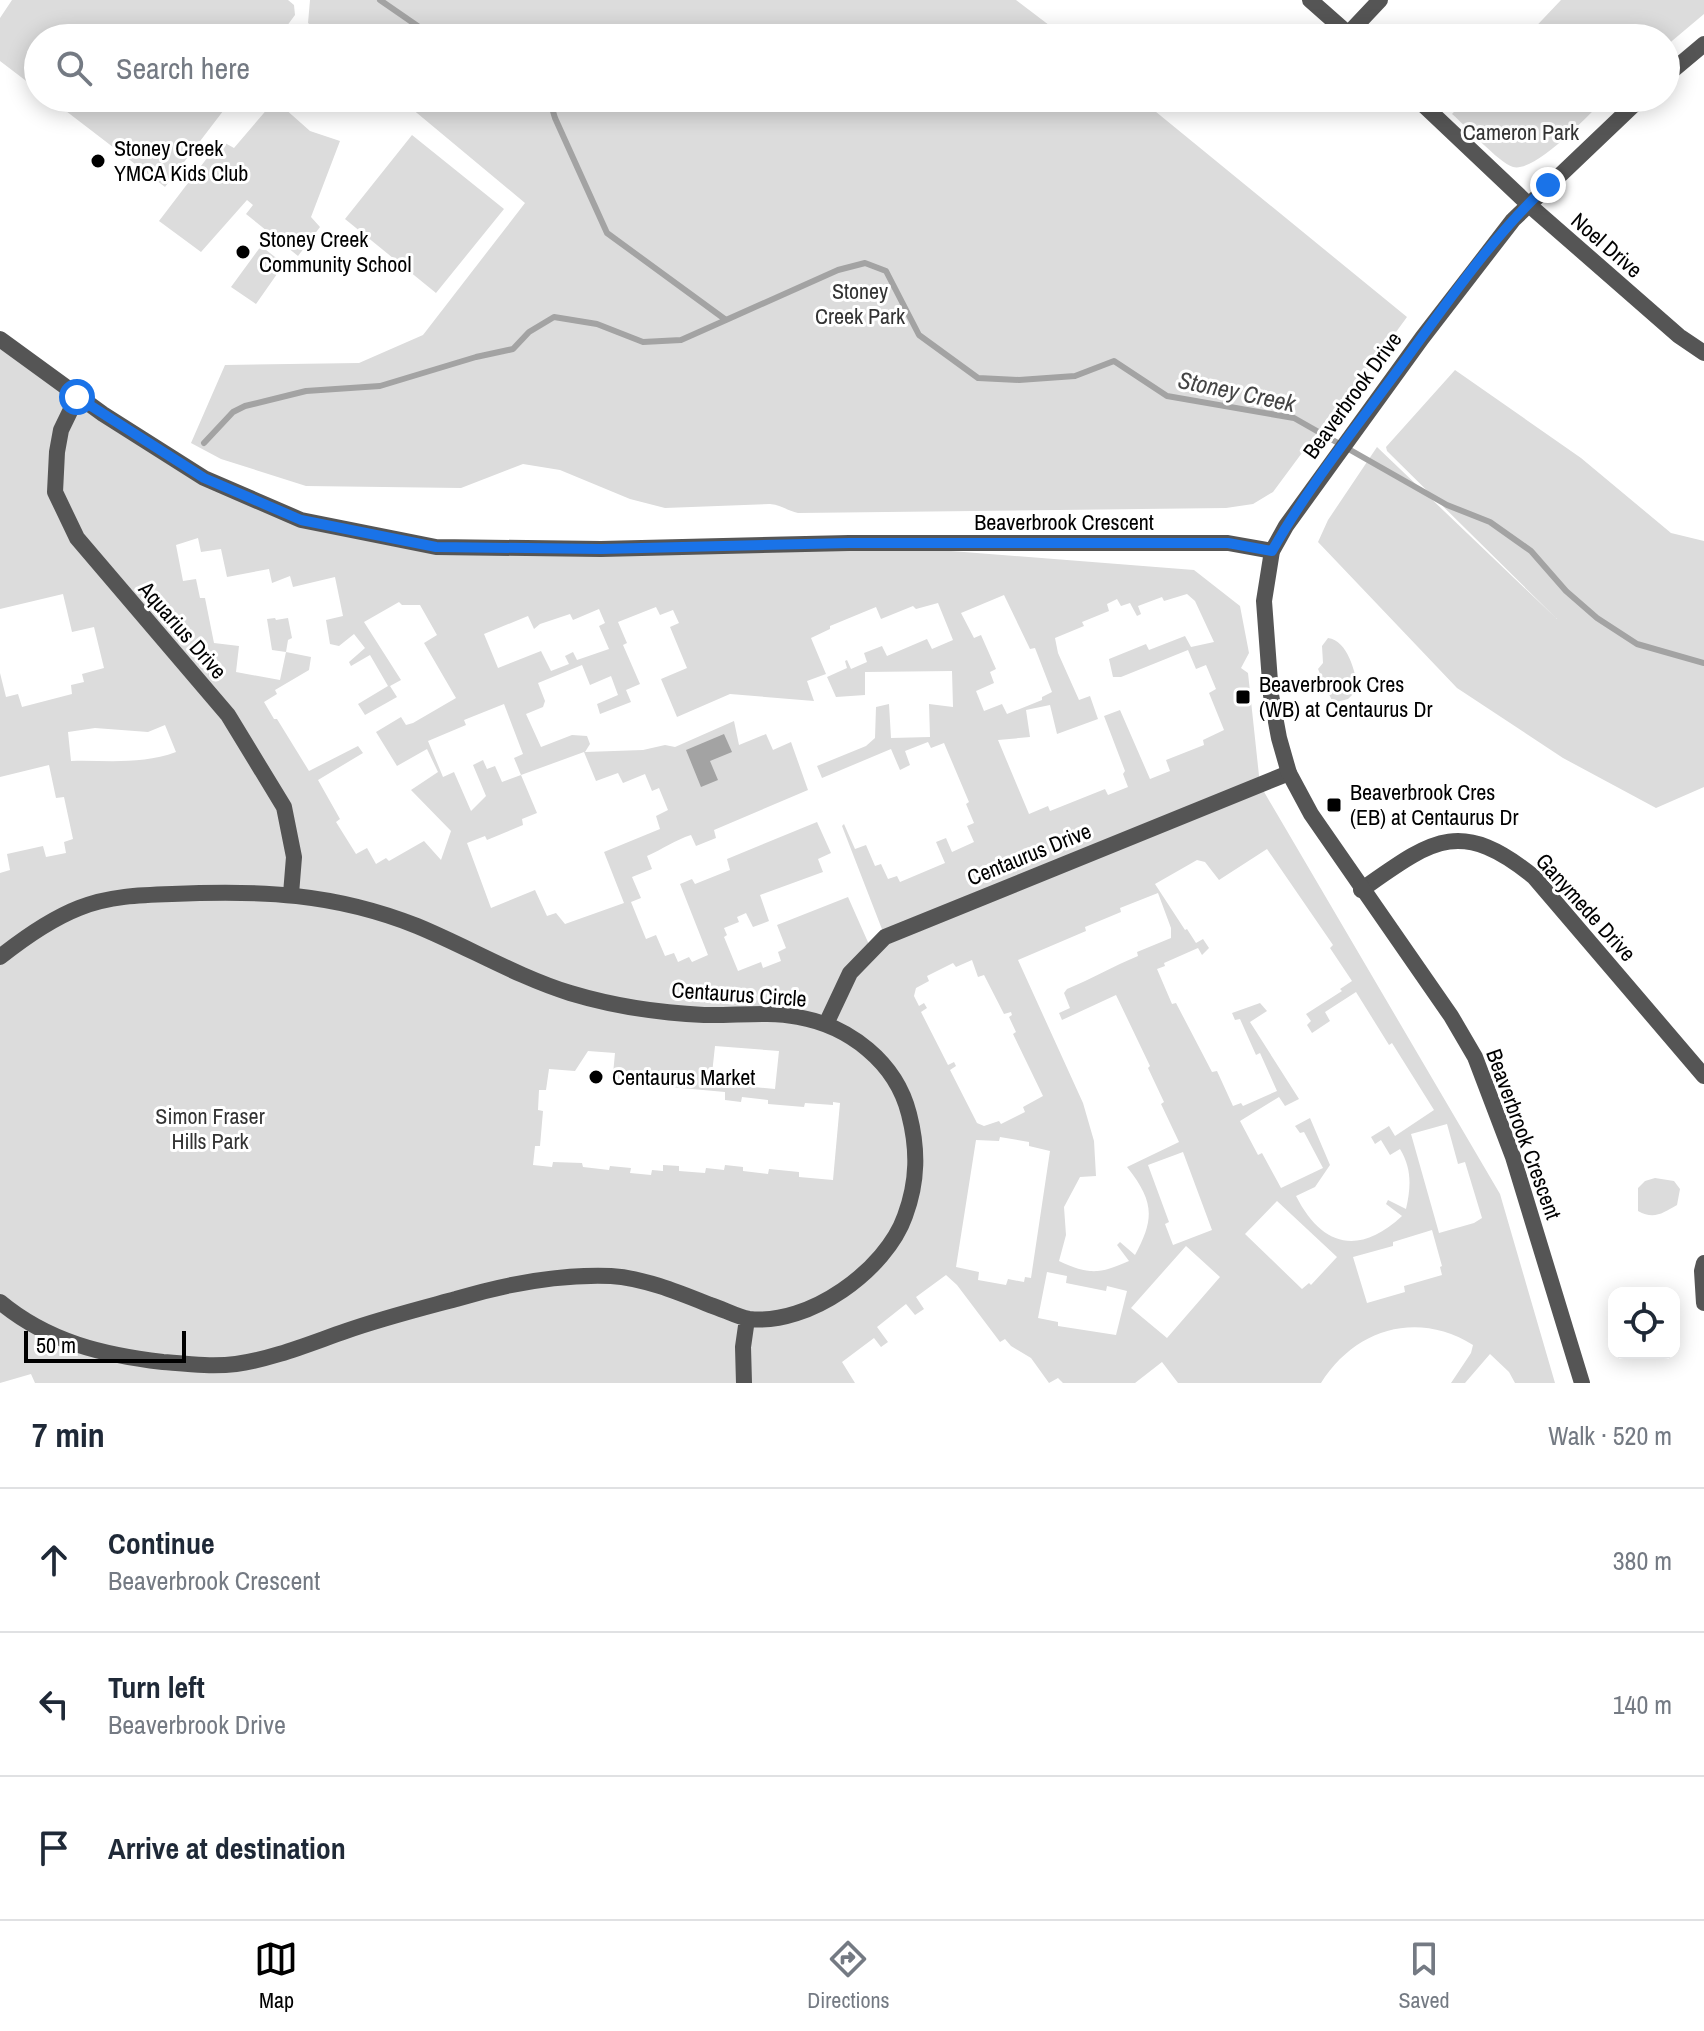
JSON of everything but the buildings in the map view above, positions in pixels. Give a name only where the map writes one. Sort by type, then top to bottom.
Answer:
[{"type":"street","points":[[1310,0],[1337,24]]},
{"type":"street","points":[[1360,24],[1380,0]]},
{"type":"street","points":[[1680,64],[1704,44]]},
{"type":"street","name":"Noel Drive","points":[[1431,112],[1528,204],[1679,336],[1704,353]]},
{"type":"street","name":"Beaverbrook Drive","points":[[1272,551],[1353,431],[1528,204],[1626,112]]},
{"type":"street","name":"Beaverbrook Crescent","points":[[0,339],[77,397],[204,478],[301,520],[436,547],[601,549],[849,543],[1228,543],[1272,551],[1264,601],[1268,661],[1279,738],[1289,773],[1311,814],[1451,1016],[1475,1057],[1513,1157],[1582,1383]]},
{"type":"street","name":"Aquarius Drive","points":[[77,397],[61,430],[55,492],[77,538],[228,715],[284,807],[294,857],[291,894]]},
{"type":"street","name":"Centaurus Drive","points":[[826,1024],[850,973],[885,937],[1289,773]]},
{"type":"street","name":"Ganymede Drive","points":[[1361,890],[1439,841],[1463,841],[1509,856],[1534,877],[1704,1076]]},
{"type":"street","name":"Centaurus Circle","points":[[0,957],[41,927],[79,908],[125,896],[229,891],[291,894],[355,904],[417,926],[574,994],[634,1007],[703,1015],[796,1016],[826,1024],[855,1039],[886,1066],[905,1098],[916,1154],[913,1194],[896,1239],[857,1279],[809,1308],[771,1318],[747,1319],[678,1292],[615,1276],[556,1278],[493,1288],[386,1317],[239,1364],[191,1365],[128,1358],[82,1348],[47,1334],[0,1302]]},
{"type":"street","points":[[1704,1263],[1704,1303]]},
{"type":"street","points":[[744,1383],[743,1347],[747,1319]]},
{"type":"green space","points":[[12,0],[288,0],[294,5],[295,15],[288,24],[24,24],[24,79],[0,61],[0,18]]},
{"type":"green space","points":[[310,0],[1016,0],[1048,24],[309,24]]},
{"type":"green space","points":[[1561,0],[1704,0],[1704,14],[1680,34],[1680,24],[1538,24]]},
{"type":"green space","points":[[67,112],[222,112],[165,187]]},
{"type":"green space","points":[[265,112],[289,112],[310,131],[340,141],[311,217],[320,227],[298,256],[246,214],[253,205],[247,200],[201,252],[159,221],[217,145],[225,143],[234,148]]},
{"type":"green space","name":"Stoney Creek Park","points":[[416,112],[1156,112],[1407,317],[1334,417],[1330,415],[1273,492],[1253,504],[1226,508],[798,513],[770,504],[665,508],[630,499],[560,470],[523,464],[461,488],[306,486],[221,459],[191,443],[225,365],[359,363],[423,335],[525,203]]},
{"type":"green space","name":"Cameron Park","points":[[1592,112],[1548,152],[1535,161],[1513,167],[1452,114]]},
{"type":"green space","points":[[412,135],[504,209],[436,293],[345,219]]},
{"type":"green space","points":[[261,246],[284,264],[256,304],[231,287]]},
{"type":"green space","name":"Simon Fraser Hills Park","points":[[0,339],[204,478],[301,520],[436,547],[849,543],[1194,570],[1240,606],[1249,653],[1241,668],[1248,673],[1260,785],[1500,1194],[1555,1383],[1515,1383],[1509,1372],[1490,1354],[1465,1383],[1451,1383],[1473,1345],[1452,1334],[1409,1327],[1369,1338],[1351,1349],[1321,1383],[1178,1383],[1162,1362],[1135,1383],[1063,1383],[1058,1378],[1049,1383],[1031,1358],[1005,1339],[1000,1342],[946,1275],[916,1297],[924,1309],[915,1315],[906,1304],[877,1327],[888,1342],[881,1347],[874,1338],[842,1362],[855,1383],[35,1383],[31,1374],[0,1383],[0,873],[10,870],[7,854],[43,846],[46,857],[66,853],[64,842],[73,839],[64,797],[56,798],[49,765],[0,777],[0,673],[6,697],[18,694],[22,707],[72,694],[71,685],[84,682],[82,674],[104,668],[94,627],[72,632],[63,594],[0,609]],"holes":[[[198,538],[201,552],[221,549],[227,577],[269,569],[272,583],[290,576],[293,587],[335,577],[343,616],[326,620],[330,644],[339,646],[354,634],[365,648],[349,662],[351,666],[370,655],[388,686],[358,704],[365,715],[397,697],[390,686],[401,680],[364,622],[399,602],[402,605],[420,605],[437,635],[424,643],[456,698],[413,723],[406,725],[401,717],[376,732],[397,766],[427,749],[438,772],[411,790],[451,831],[441,860],[424,841],[389,861],[386,858],[376,864],[367,848],[356,854],[336,822],[340,819],[318,780],[363,753],[358,746],[309,771],[264,702],[277,694],[275,690],[309,670],[311,657],[286,652],[280,680],[236,672],[239,646],[214,643],[205,598],[200,598],[196,579],[183,581],[176,545]],[[1187,594],[1195,601],[1214,642],[1191,647],[1185,636],[1149,650],[1146,644],[1109,659],[1113,677],[1121,677],[1188,650],[1196,669],[1206,665],[1216,689],[1209,693],[1224,730],[1203,740],[1204,745],[1166,760],[1170,771],[1150,779],[1120,710],[1104,716],[1128,787],[1108,795],[1105,789],[1050,811],[1048,806],[1029,814],[998,740],[1030,737],[1026,710],[1050,705],[1057,734],[1098,719],[1090,696],[1079,700],[1058,653],[1055,638],[1109,611],[1107,604],[1117,599],[1121,606],[1130,603],[1137,616],[1141,614],[1138,606],[1162,597],[1164,601]],[[1004,595],[1030,649],[1035,648],[1052,692],[1042,700],[1007,714],[1002,704],[984,711],[976,691],[994,683],[990,672],[996,669],[981,635],[974,638],[961,613]],[[938,603],[953,640],[932,649],[927,639],[887,656],[882,646],[864,653],[867,662],[851,669],[847,660],[847,668],[827,677],[836,697],[865,695],[865,672],[952,671],[953,707],[929,704],[930,737],[891,738],[889,704],[876,707],[875,738],[866,746],[817,766],[822,778],[891,749],[900,770],[910,765],[905,751],[928,742],[931,748],[944,743],[969,802],[966,804],[974,823],[967,826],[974,842],[952,852],[946,838],[936,842],[945,863],[900,882],[897,876],[888,879],[881,864],[875,866],[866,845],[855,849],[844,824],[842,826],[885,937],[871,949],[848,897],[777,925],[786,948],[778,952],[781,961],[763,968],[761,962],[738,971],[724,937],[727,935],[724,928],[739,922],[737,917],[746,913],[753,927],[769,921],[760,895],[823,872],[818,859],[831,853],[817,822],[727,859],[730,870],[695,884],[692,879],[680,884],[708,955],[692,962],[689,957],[678,962],[674,953],[665,956],[656,935],[646,939],[631,902],[641,898],[632,877],[652,869],[647,856],[674,842],[691,835],[696,846],[716,838],[714,830],[808,790],[791,742],[773,750],[766,734],[739,745],[734,721],[675,747],[665,745],[643,750],[585,752],[590,744],[587,736],[572,735],[541,747],[526,714],[543,707],[545,701],[538,683],[582,665],[590,685],[611,676],[618,695],[597,704],[600,714],[631,702],[626,690],[640,684],[623,645],[627,643],[618,622],[656,607],[660,615],[673,610],[679,623],[670,627],[687,668],[661,679],[677,717],[730,694],[814,701],[807,681],[826,674],[811,638],[830,629],[830,626],[876,607],[881,619],[913,606],[916,609]],[[599,609],[605,623],[599,626],[609,649],[577,660],[573,652],[565,656],[569,664],[551,671],[541,651],[498,668],[484,634],[528,616],[534,629],[570,614],[573,620]],[[504,704],[523,754],[514,758],[521,775],[502,782],[495,766],[487,769],[483,760],[473,765],[486,796],[471,811],[454,772],[443,777],[428,741],[466,725],[464,720]],[[165,725],[176,752],[137,760],[71,761],[68,732],[95,728],[148,732]],[[584,752],[596,781],[618,773],[623,783],[645,774],[652,791],[659,788],[668,810],[656,816],[660,829],[604,852],[624,903],[565,924],[556,913],[547,916],[535,890],[491,908],[467,843],[485,836],[487,840],[523,825],[522,819],[537,813],[521,775]],[[1267,849],[1333,945],[1330,948],[1352,981],[1306,1014],[1311,1021],[1307,1025],[1312,1033],[1330,1021],[1325,1012],[1356,992],[1434,1110],[1395,1136],[1389,1126],[1371,1137],[1375,1144],[1381,1140],[1390,1155],[1400,1149],[1407,1164],[1409,1186],[1406,1209],[1388,1200],[1386,1204],[1402,1216],[1371,1237],[1356,1241],[1330,1235],[1317,1226],[1296,1196],[1315,1187],[1330,1165],[1310,1118],[1295,1126],[1300,1133],[1304,1132],[1323,1168],[1281,1188],[1240,1121],[1279,1097],[1285,1106],[1299,1099],[1250,1022],[1267,1011],[1260,1003],[1232,1013],[1235,1020],[1240,1019],[1256,1055],[1260,1053],[1277,1091],[1243,1106],[1241,1103],[1233,1106],[1217,1071],[1212,1072],[1176,1003],[1172,1004],[1157,969],[1198,948],[1202,955],[1209,948],[1203,939],[1196,943],[1185,930],[1155,884],[1197,860],[1205,862],[1219,880]],[[1158,893],[1171,928],[1171,938],[1137,952],[1138,956],[1067,989],[1064,993],[1070,1008],[1059,1013],[1062,1020],[1116,995],[1150,1066],[1148,1068],[1164,1102],[1161,1104],[1179,1142],[1127,1167],[1147,1200],[1146,1230],[1135,1255],[1120,1242],[1117,1245],[1129,1261],[1094,1271],[1059,1261],[1066,1235],[1064,1207],[1080,1177],[1096,1176],[1094,1141],[1083,1103],[1018,960],[1086,931],[1085,927],[1121,912],[1120,908]],[[972,960],[978,977],[984,975],[1004,1014],[1011,1012],[1009,1017],[1016,1032],[1013,1034],[1043,1096],[1023,1107],[1025,1112],[1001,1124],[999,1121],[984,1126],[977,1123],[950,1070],[956,1066],[954,1062],[948,1065],[921,1012],[927,1008],[924,1003],[919,1006],[914,996],[916,988],[929,981],[927,976],[953,963],[956,967]],[[715,1046],[779,1051],[775,1089],[711,1083]],[[588,1051],[615,1053],[615,1079],[637,1081],[637,1084],[725,1092],[725,1100],[741,1102],[742,1097],[768,1100],[768,1104],[804,1107],[805,1103],[840,1103],[833,1180],[799,1177],[799,1172],[769,1169],[768,1174],[743,1171],[743,1167],[725,1165],[724,1170],[706,1168],[705,1173],[679,1171],[679,1166],[663,1165],[663,1171],[652,1170],[651,1175],[630,1173],[631,1168],[610,1166],[609,1170],[583,1167],[582,1163],[553,1162],[552,1167],[533,1165],[535,1146],[540,1146],[543,1111],[538,1110],[539,1090],[546,1090],[549,1069],[575,1071]],[[1447,1124],[1458,1164],[1465,1162],[1482,1218],[1439,1233],[1411,1134]],[[1000,1137],[1029,1142],[1029,1146],[1050,1151],[1031,1278],[1025,1277],[1024,1282],[1008,1279],[1006,1285],[978,1280],[979,1272],[956,1267],[976,1140],[999,1141]],[[1183,1152],[1212,1230],[1173,1245],[1165,1224],[1169,1222],[1148,1165]],[[1277,1201],[1337,1257],[1311,1285],[1309,1283],[1302,1289],[1245,1234]],[[1432,1230],[1442,1275],[1404,1286],[1405,1292],[1367,1303],[1353,1257],[1393,1246],[1393,1242]],[[1186,1246],[1220,1277],[1167,1338],[1131,1308]],[[1047,1272],[1067,1276],[1066,1283],[1106,1291],[1107,1286],[1127,1291],[1116,1335],[1058,1326],[1058,1322],[1038,1318]]]},
{"type":"green space","points":[[1455,370],[1581,458],[1671,533],[1704,541],[1704,787],[1656,808],[1563,758],[1457,688],[1318,542],[1328,520],[1377,447],[1557,619],[1387,451],[1386,447]]},
{"type":"green space","points":[[288,618],[292,638],[288,640],[286,652],[272,650],[267,619]]},
{"type":"green space","points":[[1328,638],[1335,640],[1345,651],[1358,689],[1348,699],[1333,703],[1318,669],[1323,663],[1322,646]]},
{"type":"green space","points":[[1655,1178],[1674,1181],[1680,1189],[1677,1205],[1663,1213],[1649,1215],[1638,1211],[1638,1188],[1645,1181]]},
{"type":"shaded area","points":[[724,734],[732,752],[710,761],[718,780],[701,787],[686,750]]},
{"type":"waterway","name":"Stoney Creek","points":[[380,0],[415,24]]},
{"type":"waterway","name":"Stoney Creek","points":[[553,112],[607,233],[726,320],[838,270],[865,263],[886,271],[919,335],[978,378],[1019,380],[1075,376],[1114,361],[1167,396],[1294,418],[1447,505],[1490,522],[1531,551],[1566,591],[1597,618],[1637,644],[1704,663]]},
{"type":"waterway","points":[[204,443],[233,412],[245,406],[306,391],[380,386],[513,349],[529,332],[554,317],[597,324],[643,342],[681,340],[726,320]]},
{"type":"place","name":"Stoney Creek YMCA Kids Club","points":[[98,161]]},
{"type":"place","name":"Stoney Creek Community School","points":[[243,252]]},
{"type":"place","name":"Beaverbrook Cres (WB) at Centaurus Dr","points":[[1243,697]]},
{"type":"place","name":"Beaverbrook Cres (EB) at Centaurus Dr","points":[[1334,805]]},
{"type":"place","name":"Centaurus Market","points":[[596,1077]]},
{"type":"route","points":[[77,397],[204,478],[301,520],[436,547],[601,549],[849,543],[1228,543],[1272,551],[1317,481],[1422,338],[1513,220],[1548,185]]}]
